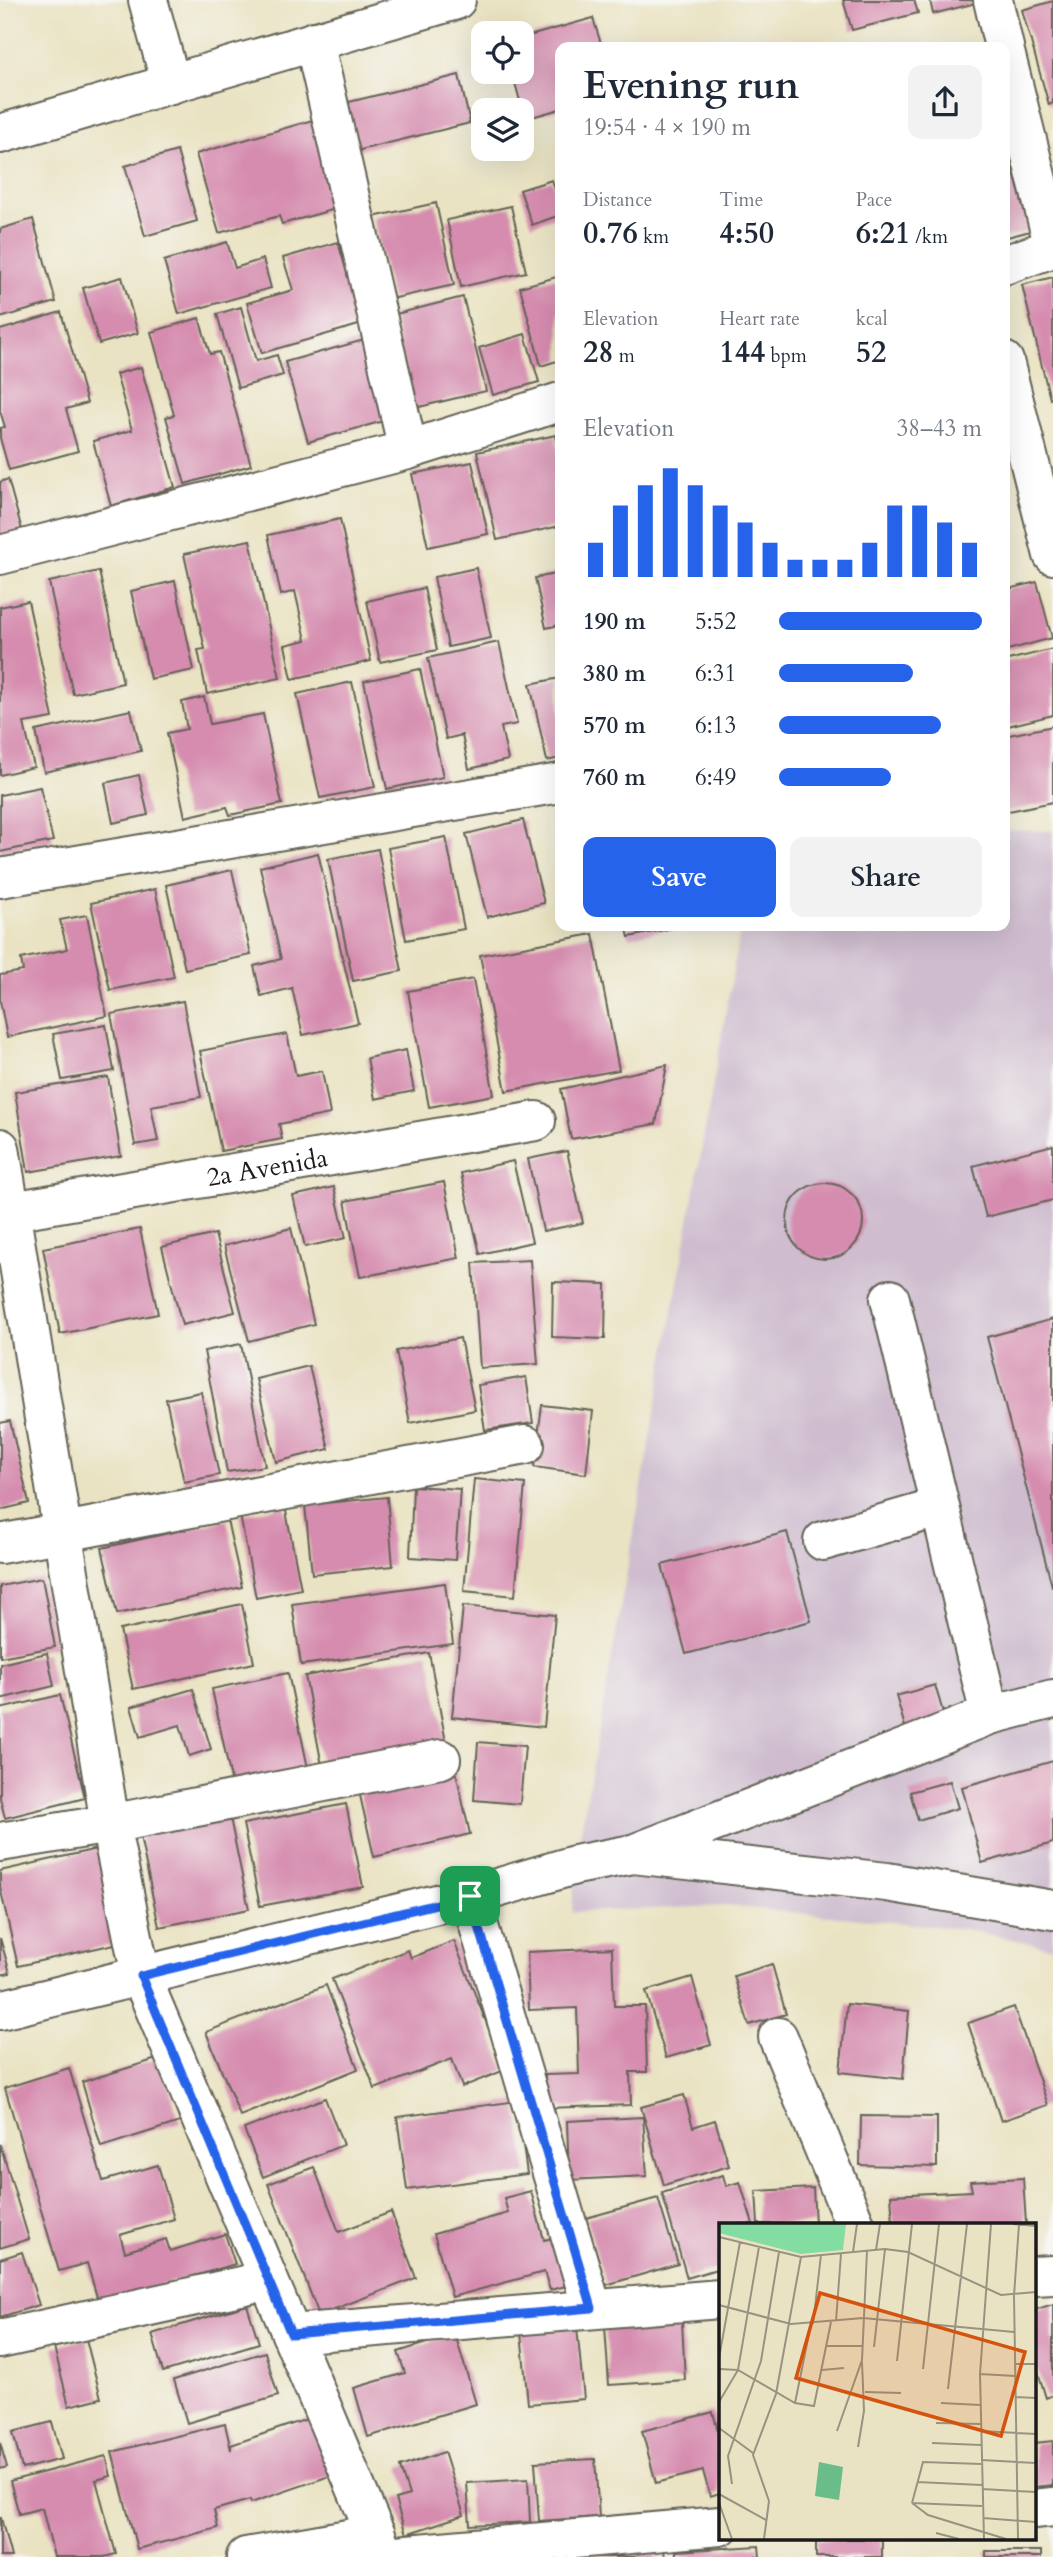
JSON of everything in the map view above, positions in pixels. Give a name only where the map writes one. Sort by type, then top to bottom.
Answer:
[{"type":"street","points":[[148,0],[171,84]]},
{"type":"street","points":[[0,134],[456,0]]},
{"type":"street","points":[[992,0],[1002,42]]},
{"type":"street","points":[[314,41],[408,450]]},
{"type":"street","points":[[1010,72],[1053,246],[1010,263]]},
{"type":"street","points":[[1010,385],[1053,555]]},
{"type":"street","points":[[0,555],[408,450],[555,404]]},
{"type":"street","points":[[0,878],[555,784]]},
{"type":"street","name":"2a Avenida","points":[[6,1213],[536,1121]]},
{"type":"street","points":[[0,1148],[6,1213],[64,1533],[110,1824],[141,1976],[382,2549]]},
{"type":"street","points":[[890,1299],[938,1508],[990,1715]]},
{"type":"street","points":[[0,1544],[525,1445]]},
{"type":"street","points":[[823,1541],[938,1508]]},
{"type":"street","points":[[0,2010],[470,1896],[575,1865],[634,1854],[990,1715],[1053,1699]]},
{"type":"street","points":[[0,1842],[110,1824],[441,1759]]},
{"type":"street","points":[[634,1854],[887,1882],[1053,1910]]},
{"type":"street","points":[[470,1896],[592,2308]]},
{"type":"street","points":[[778,2037],[855,2223]]},
{"type":"street","points":[[0,2339],[268,2280]]},
{"type":"street","points":[[291,2334],[719,2299]]},
{"type":"street","points":[[246,2557],[719,2526]]},
{"type":"shaded area","points":[[1010,830],[1053,831],[1053,1948],[965,1929],[726,1906],[572,1912],[575,1865],[740,931],[1010,931]]},
{"type":"building","points":[[843,0],[914,0],[918,13],[852,30]]},
{"type":"building","points":[[930,0],[984,0],[984,1],[933,14]]},
{"type":"building","points":[[1053,1],[1053,103],[1049,105],[1022,10]]},
{"type":"building","points":[[593,18],[600,42],[555,42],[555,110],[534,116],[534,98],[519,98],[515,84],[534,84],[534,35]]},
{"type":"building","points":[[459,75],[470,123],[356,151],[345,103]]},
{"type":"building","points":[[316,119],[342,207],[282,224],[279,216],[219,233],[196,154]]},
{"type":"building","points":[[177,151],[197,221],[145,236],[125,166]]},
{"type":"building","points":[[1010,158],[1030,231],[1010,236]]},
{"type":"building","points":[[552,180],[555,189],[555,217],[532,225],[520,190]]},
{"type":"building","points":[[436,203],[454,285],[391,299],[373,217]]},
{"type":"building","points":[[511,206],[526,272],[461,287],[447,220]]},
{"type":"building","points":[[33,219],[56,302],[0,318],[0,229]]},
{"type":"building","points":[[227,242],[235,268],[263,259],[271,288],[179,314],[164,261]]},
{"type":"building","points":[[338,242],[362,324],[262,353],[247,303],[293,290],[283,258]]},
{"type":"building","points":[[122,277],[138,333],[99,344],[83,288]]},
{"type":"building","points":[[555,277],[555,362],[541,366],[520,287]]},
{"type":"building","points":[[1053,277],[1053,398],[1050,399],[1022,285]]},
{"type":"building","points":[[463,297],[486,391],[415,408],[392,315]]},
{"type":"building","points":[[241,307],[256,361],[277,355],[283,375],[238,388],[217,314]]},
{"type":"building","points":[[61,312],[87,403],[66,409],[78,451],[9,470],[0,438],[0,428],[5,427],[0,411],[0,330]]},
{"type":"building","points":[[199,318],[210,354],[219,352],[251,465],[185,484],[166,417],[174,415],[151,332]]},
{"type":"building","points":[[525,334],[539,382],[493,395],[479,348]]},
{"type":"building","points":[[364,340],[387,420],[308,442],[285,362]]},
{"type":"building","points":[[141,367],[175,487],[111,506],[93,441],[132,430],[116,374]]},
{"type":"building","points":[[555,435],[555,527],[497,540],[477,452]]},
{"type":"building","points":[[472,462],[488,534],[428,547],[412,474]]},
{"type":"building","points":[[8,479],[22,530],[0,536],[0,482]]},
{"type":"building","points":[[340,519],[371,661],[292,679],[285,645],[306,640],[295,591],[281,595],[268,535]]},
{"type":"building","points":[[250,540],[280,678],[207,694],[198,650],[205,649],[184,554]]},
{"type":"building","points":[[476,568],[491,638],[448,647],[434,577]]},
{"type":"building","points":[[99,571],[123,683],[73,694],[49,582]]},
{"type":"building","points":[[555,574],[555,626],[546,628],[535,578]]},
{"type":"building","points":[[175,581],[194,670],[150,679],[131,591]]},
{"type":"building","points":[[1037,582],[1052,638],[1010,649],[1010,589]]},
{"type":"building","points":[[424,588],[437,650],[380,662],[367,601]]},
{"type":"building","points":[[28,601],[53,718],[24,723],[34,767],[0,775],[0,607]]},
{"type":"building","points":[[499,642],[517,724],[501,727],[508,760],[469,769],[462,735],[446,739],[428,658]]},
{"type":"building","points":[[1053,649],[1053,715],[1010,726],[1010,660]]},
{"type":"building","points":[[420,669],[443,777],[387,789],[364,681]]},
{"type":"building","points":[[555,679],[555,759],[547,761],[530,684]]},
{"type":"building","points":[[352,682],[375,787],[320,798],[297,694]]},
{"type":"building","points":[[204,697],[210,724],[263,714],[282,804],[230,815],[227,807],[185,817],[167,733],[187,729],[182,702]]},
{"type":"building","points":[[131,710],[141,751],[44,772],[36,731]]},
{"type":"building","points":[[1053,726],[1053,802],[1010,811],[1010,735]]},
{"type":"building","points":[[139,775],[148,815],[113,823],[105,783]]},
{"type":"building","points":[[40,787],[53,841],[0,852],[0,795]]},
{"type":"building","points":[[523,820],[544,903],[487,917],[466,834]]},
{"type":"building","points":[[446,837],[464,929],[406,940],[388,848]]},
{"type":"building","points":[[378,849],[402,971],[353,981],[328,859]]},
{"type":"building","points":[[318,853],[358,1023],[303,1035],[292,988],[261,996],[254,966],[281,959],[260,867]]},
{"type":"building","points":[[232,870],[251,955],[185,969],[166,885]]},
{"type":"building","points":[[155,889],[174,977],[110,990],[91,903]]},
{"type":"building","points":[[87,915],[107,1016],[7,1037],[0,1001],[0,975],[23,971],[21,959],[67,949],[60,920]]},
{"type":"building","points":[[627,931],[658,931],[629,937]]},
{"type":"building","points":[[593,934],[619,1070],[506,1091],[480,955]]},
{"type":"building","points":[[473,979],[494,1095],[429,1107],[408,991]]},
{"type":"building","points":[[183,1001],[201,1097],[151,1106],[158,1141],[135,1145],[111,1014]]},
{"type":"building","points":[[106,1025],[114,1071],[62,1080],[53,1034]]},
{"type":"building","points":[[287,1034],[296,1076],[322,1071],[330,1114],[279,1124],[282,1139],[221,1151],[200,1051]]},
{"type":"building","points":[[406,1050],[414,1091],[375,1099],[367,1058]]},
{"type":"building","points":[[667,1065],[656,1124],[571,1139],[561,1089]]},
{"type":"building","points":[[108,1077],[121,1156],[28,1172],[15,1092]]},
{"type":"building","points":[[1053,1145],[1053,1200],[986,1217],[973,1166]]},
{"type":"building","points":[[567,1151],[583,1223],[543,1231],[528,1159]]},
{"type":"building","points":[[513,1161],[532,1242],[480,1254],[461,1173]]},
{"type":"building","points":[[444,1182],[459,1258],[360,1277],[345,1201]]},
{"type":"building","points":[[825,1183],[840,1186],[852,1194],[860,1206],[863,1221],[860,1236],[852,1248],[840,1256],[825,1259],[810,1256],[798,1248],[790,1236],[787,1221],[790,1206],[798,1194],[810,1186]]},
{"type":"building","points":[[334,1187],[346,1238],[305,1247],[293,1196]]},
{"type":"building","points":[[291,1228],[314,1324],[249,1341],[224,1246]]},
{"type":"building","points":[[140,1229],[158,1314],[60,1334],[43,1248]]},
{"type":"building","points":[[215,1234],[235,1312],[182,1325],[162,1247]]},
{"type":"building","points":[[530,1260],[538,1364],[480,1368],[473,1263]]},
{"type":"building","points":[[553,1282],[606,1284],[605,1339],[552,1337]]},
{"type":"building","points":[[1053,1319],[1053,1586],[1052,1586],[987,1337]]},
{"type":"building","points":[[460,1338],[475,1410],[410,1423],[396,1351]]},
{"type":"building","points":[[241,1344],[265,1466],[227,1472],[204,1351]]},
{"type":"building","points":[[309,1366],[329,1449],[276,1462],[256,1379]]},
{"type":"building","points":[[526,1377],[533,1423],[485,1430],[478,1385]]},
{"type":"building","points":[[201,1392],[219,1475],[184,1482],[166,1399]]},
{"type":"building","points":[[542,1405],[593,1411],[586,1474],[534,1467]]},
{"type":"building","points":[[10,1421],[29,1503],[0,1510],[0,1423]]},
{"type":"building","points":[[474,1479],[525,1484],[515,1596],[464,1591]]},
{"type":"building","points":[[413,1486],[460,1489],[455,1560],[410,1557]]},
{"type":"building","points":[[387,1497],[393,1566],[312,1574],[305,1505]]},
{"type":"building","points":[[285,1506],[301,1589],[256,1598],[240,1515]]},
{"type":"building","points":[[227,1520],[242,1587],[117,1614],[102,1548]]},
{"type":"building","points":[[787,1532],[811,1621],[686,1654],[662,1565]]},
{"type":"building","points":[[42,1578],[55,1647],[0,1657],[0,1586]]},
{"type":"building","points":[[445,1583],[453,1644],[301,1665],[292,1604]]},
{"type":"building","points":[[242,1604],[254,1663],[133,1689],[120,1630]]},
{"type":"building","points":[[463,1606],[555,1615],[544,1727],[452,1717]]},
{"type":"building","points":[[47,1653],[54,1686],[0,1699],[0,1664]]},
{"type":"building","points":[[429,1653],[447,1747],[323,1771],[305,1676]]},
{"type":"building","points":[[288,1673],[309,1773],[233,1789],[212,1689]]},
{"type":"building","points":[[935,1685],[947,1726],[908,1737],[896,1696]]},
{"type":"building","points":[[193,1689],[211,1749],[189,1756],[180,1725],[140,1737],[131,1707]]},
{"type":"building","points":[[60,1695],[85,1798],[5,1818],[0,1798],[0,1709]]},
{"type":"building","points":[[478,1742],[525,1746],[520,1804],[474,1800]]},
{"type":"building","points":[[1053,1761],[1053,1843],[982,1863],[962,1787]]},
{"type":"building","points":[[455,1768],[470,1834],[374,1857],[359,1791]]},
{"type":"building","points":[[950,1781],[958,1808],[918,1820],[910,1792]]},
{"type":"building","points":[[346,1804],[363,1887],[260,1906],[243,1824]]},
{"type":"building","points":[[230,1818],[249,1909],[159,1927],[140,1836]]},
{"type":"building","points":[[97,1849],[119,1943],[18,1966],[0,1887],[0,1871]]},
{"type":"building","points":[[0,1938],[10,1973],[0,1975]]},
{"type":"building","points":[[454,1941],[505,2070],[462,2087],[452,2059],[375,2089],[332,1979],[408,1950],[411,1958]]},
{"type":"building","points":[[612,1948],[614,2006],[645,2006],[647,2072],[630,2072],[631,2105],[546,2108],[545,2075],[579,2074],[577,2008],[529,2010],[527,1952]]},
{"type":"building","points":[[772,1964],[786,2014],[749,2025],[734,1976]]},
{"type":"building","points":[[692,1977],[711,2045],[666,2058],[646,1991]]},
{"type":"building","points":[[326,1985],[358,2069],[240,2116],[206,2032]]},
{"type":"building","points":[[847,2004],[909,2011],[903,2079],[840,2072]]},
{"type":"building","points":[[1014,2007],[1048,2105],[1001,2121],[968,2023]]},
{"type":"building","points":[[160,2058],[180,2122],[101,2147],[82,2082]]},
{"type":"building","points":[[69,2068],[103,2181],[158,2165],[174,2219],[120,2235],[125,2252],[166,2239],[170,2251],[225,2234],[235,2264],[99,2304],[87,2263],[59,2271],[5,2088]]},
{"type":"building","points":[[684,2095],[693,2127],[715,2120],[729,2166],[664,2185],[641,2107]]},
{"type":"building","points":[[325,2098],[343,2145],[263,2177],[244,2129]]},
{"type":"building","points":[[517,2101],[527,2174],[407,2190],[397,2117]]},
{"type":"building","points":[[861,2116],[937,2117],[937,2167],[860,2165]]},
{"type":"building","points":[[643,2117],[647,2176],[569,2180],[567,2121]]},
{"type":"building","points":[[0,2144],[29,2239],[0,2248]]},
{"type":"building","points":[[314,2167],[339,2232],[391,2212],[416,2278],[319,2315],[268,2184]]},
{"type":"building","points":[[723,2175],[726,2186],[740,2182],[753,2223],[719,2223],[719,2268],[687,2278],[662,2193]]},
{"type":"building","points":[[1023,2178],[1026,2223],[893,2223],[891,2195],[972,2191],[970,2181]]},
{"type":"building","points":[[813,2188],[815,2223],[758,2223],[756,2191]]},
{"type":"building","points":[[531,2191],[544,2240],[557,2237],[570,2285],[550,2290],[544,2272],[452,2297],[434,2234],[508,2213],[504,2198]]},
{"type":"building","points":[[658,2198],[678,2264],[606,2285],[586,2218]]},
{"type":"building","points":[[22,2252],[39,2305],[0,2317],[0,2259]]},
{"type":"building","points":[[1053,2304],[1053,2395],[1046,2398],[1036,2366],[1036,2309]]},
{"type":"building","points":[[247,2305],[259,2343],[163,2372],[152,2334]]},
{"type":"building","points":[[682,2321],[685,2380],[609,2385],[605,2326]]},
{"type":"building","points":[[577,2327],[584,2399],[528,2404],[521,2332]]},
{"type":"building","points":[[455,2334],[476,2404],[368,2437],[354,2388],[405,2373],[398,2352]]},
{"type":"building","points":[[86,2339],[101,2398],[69,2406],[54,2347]]},
{"type":"building","points":[[265,2352],[278,2396],[187,2423],[174,2380]]},
{"type":"building","points":[[713,2412],[719,2435],[719,2493],[710,2496],[703,2471],[656,2483],[642,2431]]},
{"type":"building","points":[[310,2418],[330,2476],[251,2503],[250,2500],[214,2510],[218,2528],[137,2549],[112,2452],[225,2424],[231,2450],[231,2445]]},
{"type":"building","points":[[52,2422],[62,2459],[22,2469],[13,2432]]},
{"type":"building","points":[[1053,2441],[1053,2485],[1036,2487],[1036,2443]]},
{"type":"building","points":[[0,2443],[7,2467],[0,2469]]},
{"type":"building","points":[[444,2452],[464,2515],[406,2534],[395,2499],[409,2495],[400,2467]]},
{"type":"building","points":[[106,2456],[111,2476],[96,2480],[116,2554],[104,2557],[54,2557],[42,2508],[19,2514],[10,2481]]},
{"type":"building","points":[[595,2459],[599,2517],[539,2521],[535,2462]]},
{"type":"building","points":[[528,2479],[530,2522],[470,2525],[467,2483]]},
{"type":"building","points":[[1,2518],[11,2557],[0,2557]]},
{"type":"building","points":[[816,2540],[882,2540],[882,2557],[816,2557]]},
{"type":"building","points":[[759,2546],[760,2557],[676,2557],[676,2551]]},
{"type":"building","points":[[664,2550],[665,2557],[588,2557]]},
{"type":"building","points":[[986,2551],[1041,2551],[1041,2557],[986,2557]]},
{"type":"route","points":[[470,1896],[592,2308],[291,2334],[141,1976],[470,1896]]}]
